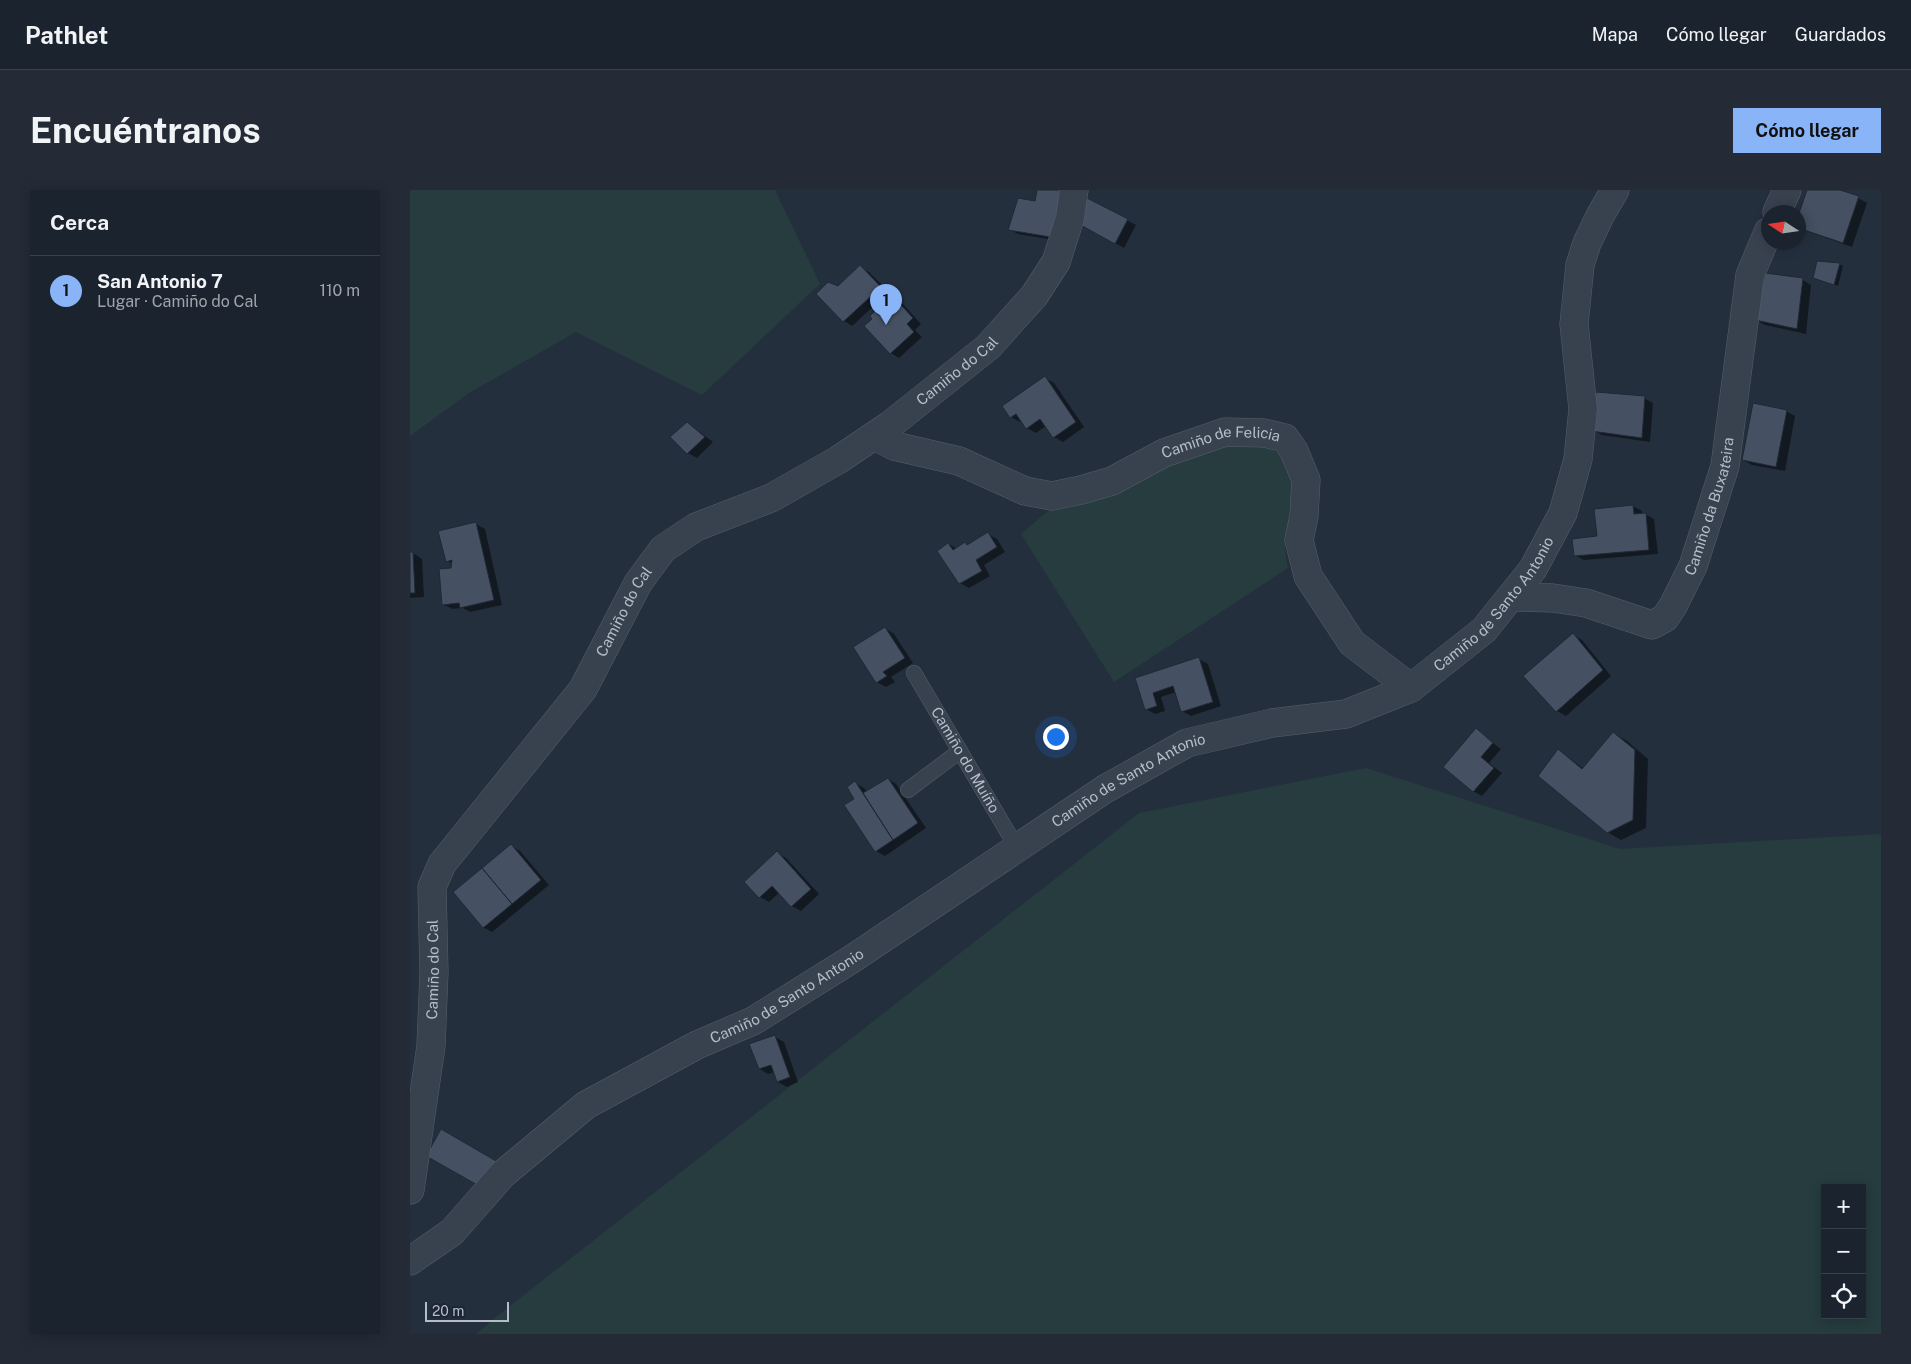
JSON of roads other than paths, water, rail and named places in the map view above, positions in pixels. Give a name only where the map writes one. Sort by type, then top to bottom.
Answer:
[{"type":"street","name":"Camiño do Cal","points":[[410,1190],[431,1046],[434,972],[432,887],[442,864],[583,690],[638,583],[663,549],[696,527],[771,498],[875,436],[988,347],[1034,296],[1056,262],[1070,218],[1074,190]]},
{"type":"street","name":"Camiño de Santo Antonio","points":[[410,1261],[452,1232],[503,1174],[586,1105],[697,1045],[753,1021],[852,959],[1105,789],[1187,743],[1272,723],[1346,714],[1410,688],[1484,630],[1533,569],[1563,513],[1578,460],[1583,409],[1574,324],[1580,266],[1587,243],[1601,214],[1616,190]]},
{"type":"street","points":[[1780,205],[1786,190]]},
{"type":"street","name":"Camiño da Buxateira","points":[[1511,597],[1553,598],[1586,604],[1652,625],[1665,618],[1693,566],[1725,466],[1750,275],[1761,249]]},
{"type":"street","name":"Camiño de Felicia","points":[[875,436],[894,446],[959,462],[1026,491],[1052,496],[1112,481],[1164,452],[1225,432],[1264,432],[1285,438],[1294,451],[1306,480],[1304,516],[1299,540],[1308,576],[1352,643],[1410,688]]},
{"type":"lane","name":"Camiño do Muíño","points":[[914,673],[1017,848]]},
{"type":"lane","points":[[908,790],[960,751]]},
{"type":"place","name":"San Antonio 7","points":[[886,325]]}]
